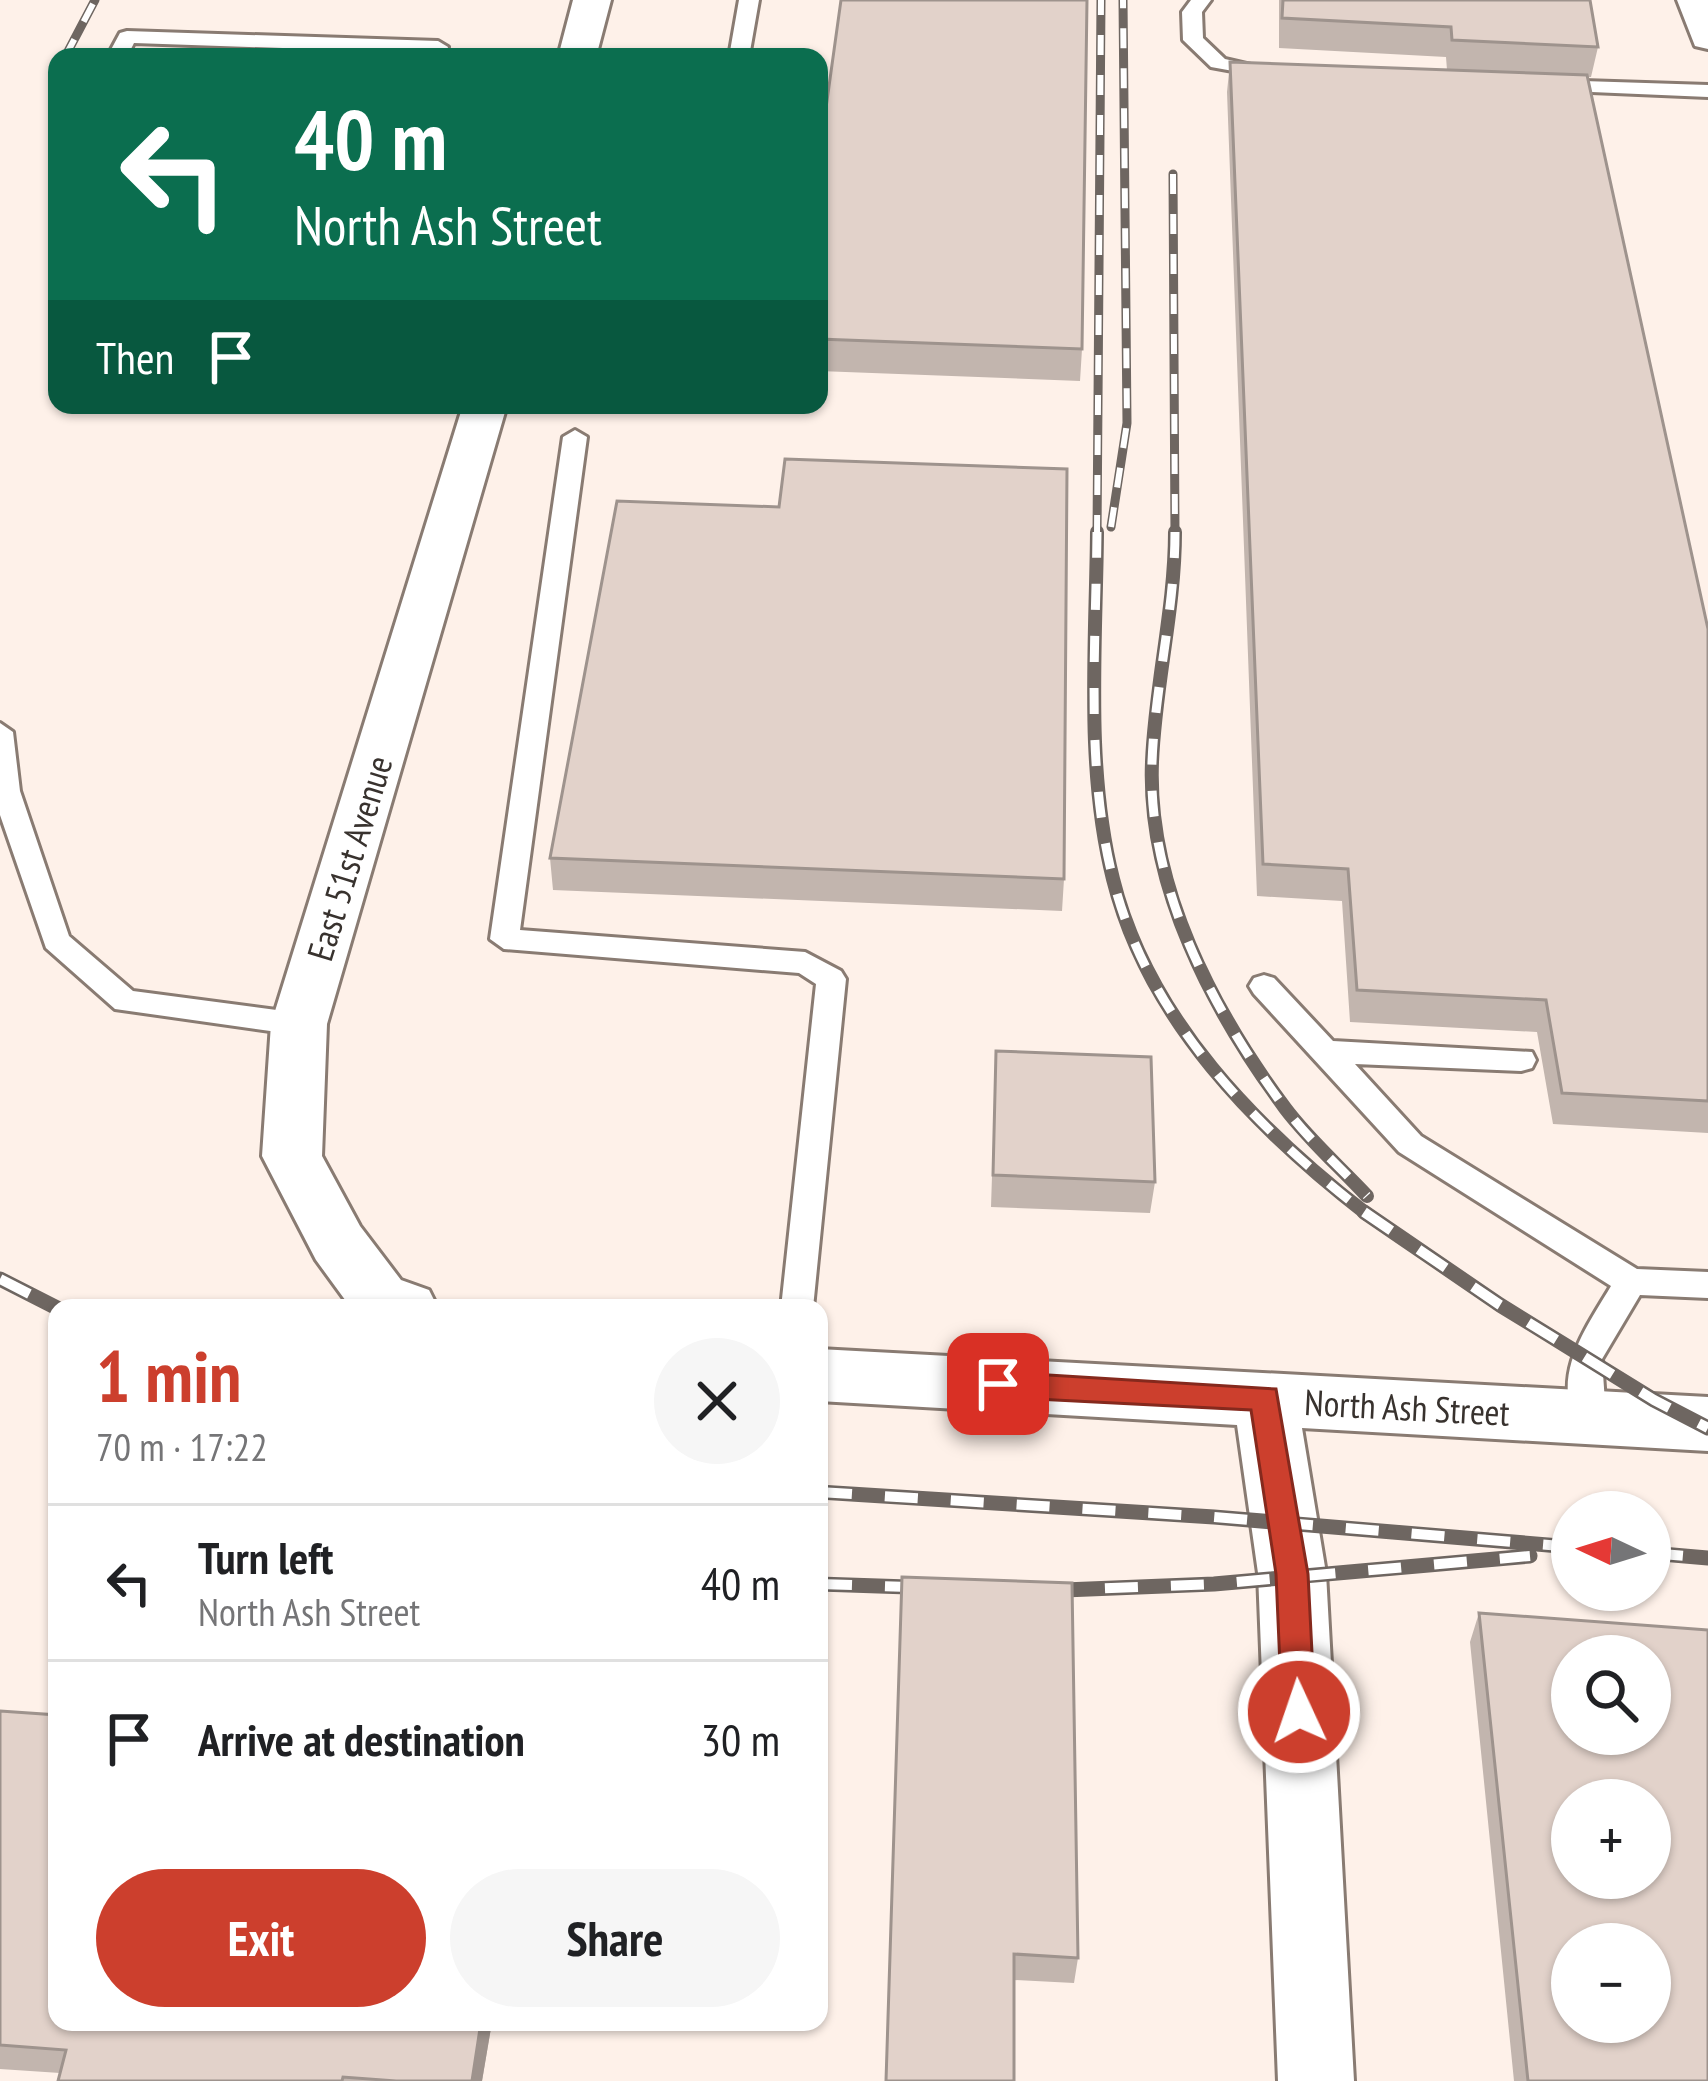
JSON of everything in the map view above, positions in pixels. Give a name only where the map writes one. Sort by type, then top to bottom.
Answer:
[{"type":"street","points":[[579,48],[592,0]]},
{"type":"street","points":[[1696,0],[1708,38]]},
{"type":"street","name":"East 51st Avenue","points":[[389,1299],[338,1244],[292,1156],[299,1024],[482,414]]},
{"type":"street","name":"North Ash Street","points":[[828,1375],[1708,1424]]},
{"type":"street","points":[[1265,1398],[1292,1574],[1316,2081]]},
{"type":"lane","points":[[741,48],[749,0]]},
{"type":"lane","points":[[1202,0],[1192,12],[1192,40],[1218,63],[1301,78]]},
{"type":"lane","points":[[122,48],[127,37],[438,48]]},
{"type":"lane","points":[[1540,85],[1708,91]]},
{"type":"lane","points":[[575,437],[504,939],[805,962],[831,979],[798,1299]]},
{"type":"lane","points":[[0,732],[6,791],[56,941],[125,1001],[299,1024]]},
{"type":"lane","points":[[1264,986],[1410,1144],[1631,1282],[1708,1285]]},
{"type":"lane","points":[[1324,1052],[1521,1060]]},
{"type":"lane","points":[[1588,1417],[1585,1358],[1631,1282]]},
{"type":"building","points":[[841,0],[1087,0],[1082,349],[828,339],[828,93]]},
{"type":"building","points":[[1283,0],[1590,0],[1598,47],[1452,40],[1451,27],[1282,18]]},
{"type":"building","points":[[1230,62],[1587,75],[1708,629],[1708,1101],[1562,1093],[1546,1000],[1357,990],[1348,869],[1263,864]]},
{"type":"building","points":[[785,459],[1067,469],[1064,879],[550,858],[617,501],[779,507]]},
{"type":"building","points":[[996,1051],[1151,1057],[1155,1182],[993,1175]]},
{"type":"building","points":[[902,1577],[1072,1583],[1078,1958],[1014,1954],[1014,2081],[886,2081]]},
{"type":"building","points":[[1479,1613],[1708,1630],[1708,2081],[1528,2081]]},
{"type":"building","points":[[0,1711],[48,1714],[48,2031],[480,2031],[472,2081],[343,2077],[342,2081],[58,2081],[66,2050],[0,2045]]},
{"type":"railway","points":[[70,48],[95,0]]},
{"type":"railway","points":[[1097,535],[1101,0]]},
{"type":"railway","points":[[1111,527],[1127,423],[1123,0]]},
{"type":"railway","points":[[1173,174],[1175,532]]},
{"type":"railway","points":[[1097,532],[1095,750],[1104,837],[1129,930],[1152,979],[1212,1068],[1286,1146],[1366,1213]]},
{"type":"railway","points":[[1175,532],[1152,762],[1153,808],[1173,900],[1210,989],[1258,1070],[1304,1131],[1367,1196]]},
{"type":"railway","points":[[1366,1213],[1500,1305],[1708,1428]]},
{"type":"railway","points":[[0,1279],[48,1303]]},
{"type":"railway","points":[[828,1493],[1214,1517],[1551,1545]]},
{"type":"railway","points":[[1671,1555],[1708,1558]]},
{"type":"railway","points":[[1039,1591],[1214,1584],[1530,1556]]},
{"type":"railway","points":[[828,1584],[938,1588]]},
{"type":"route","points":[[998,1384],[1265,1398],[1292,1574],[1299,1712]]}]
